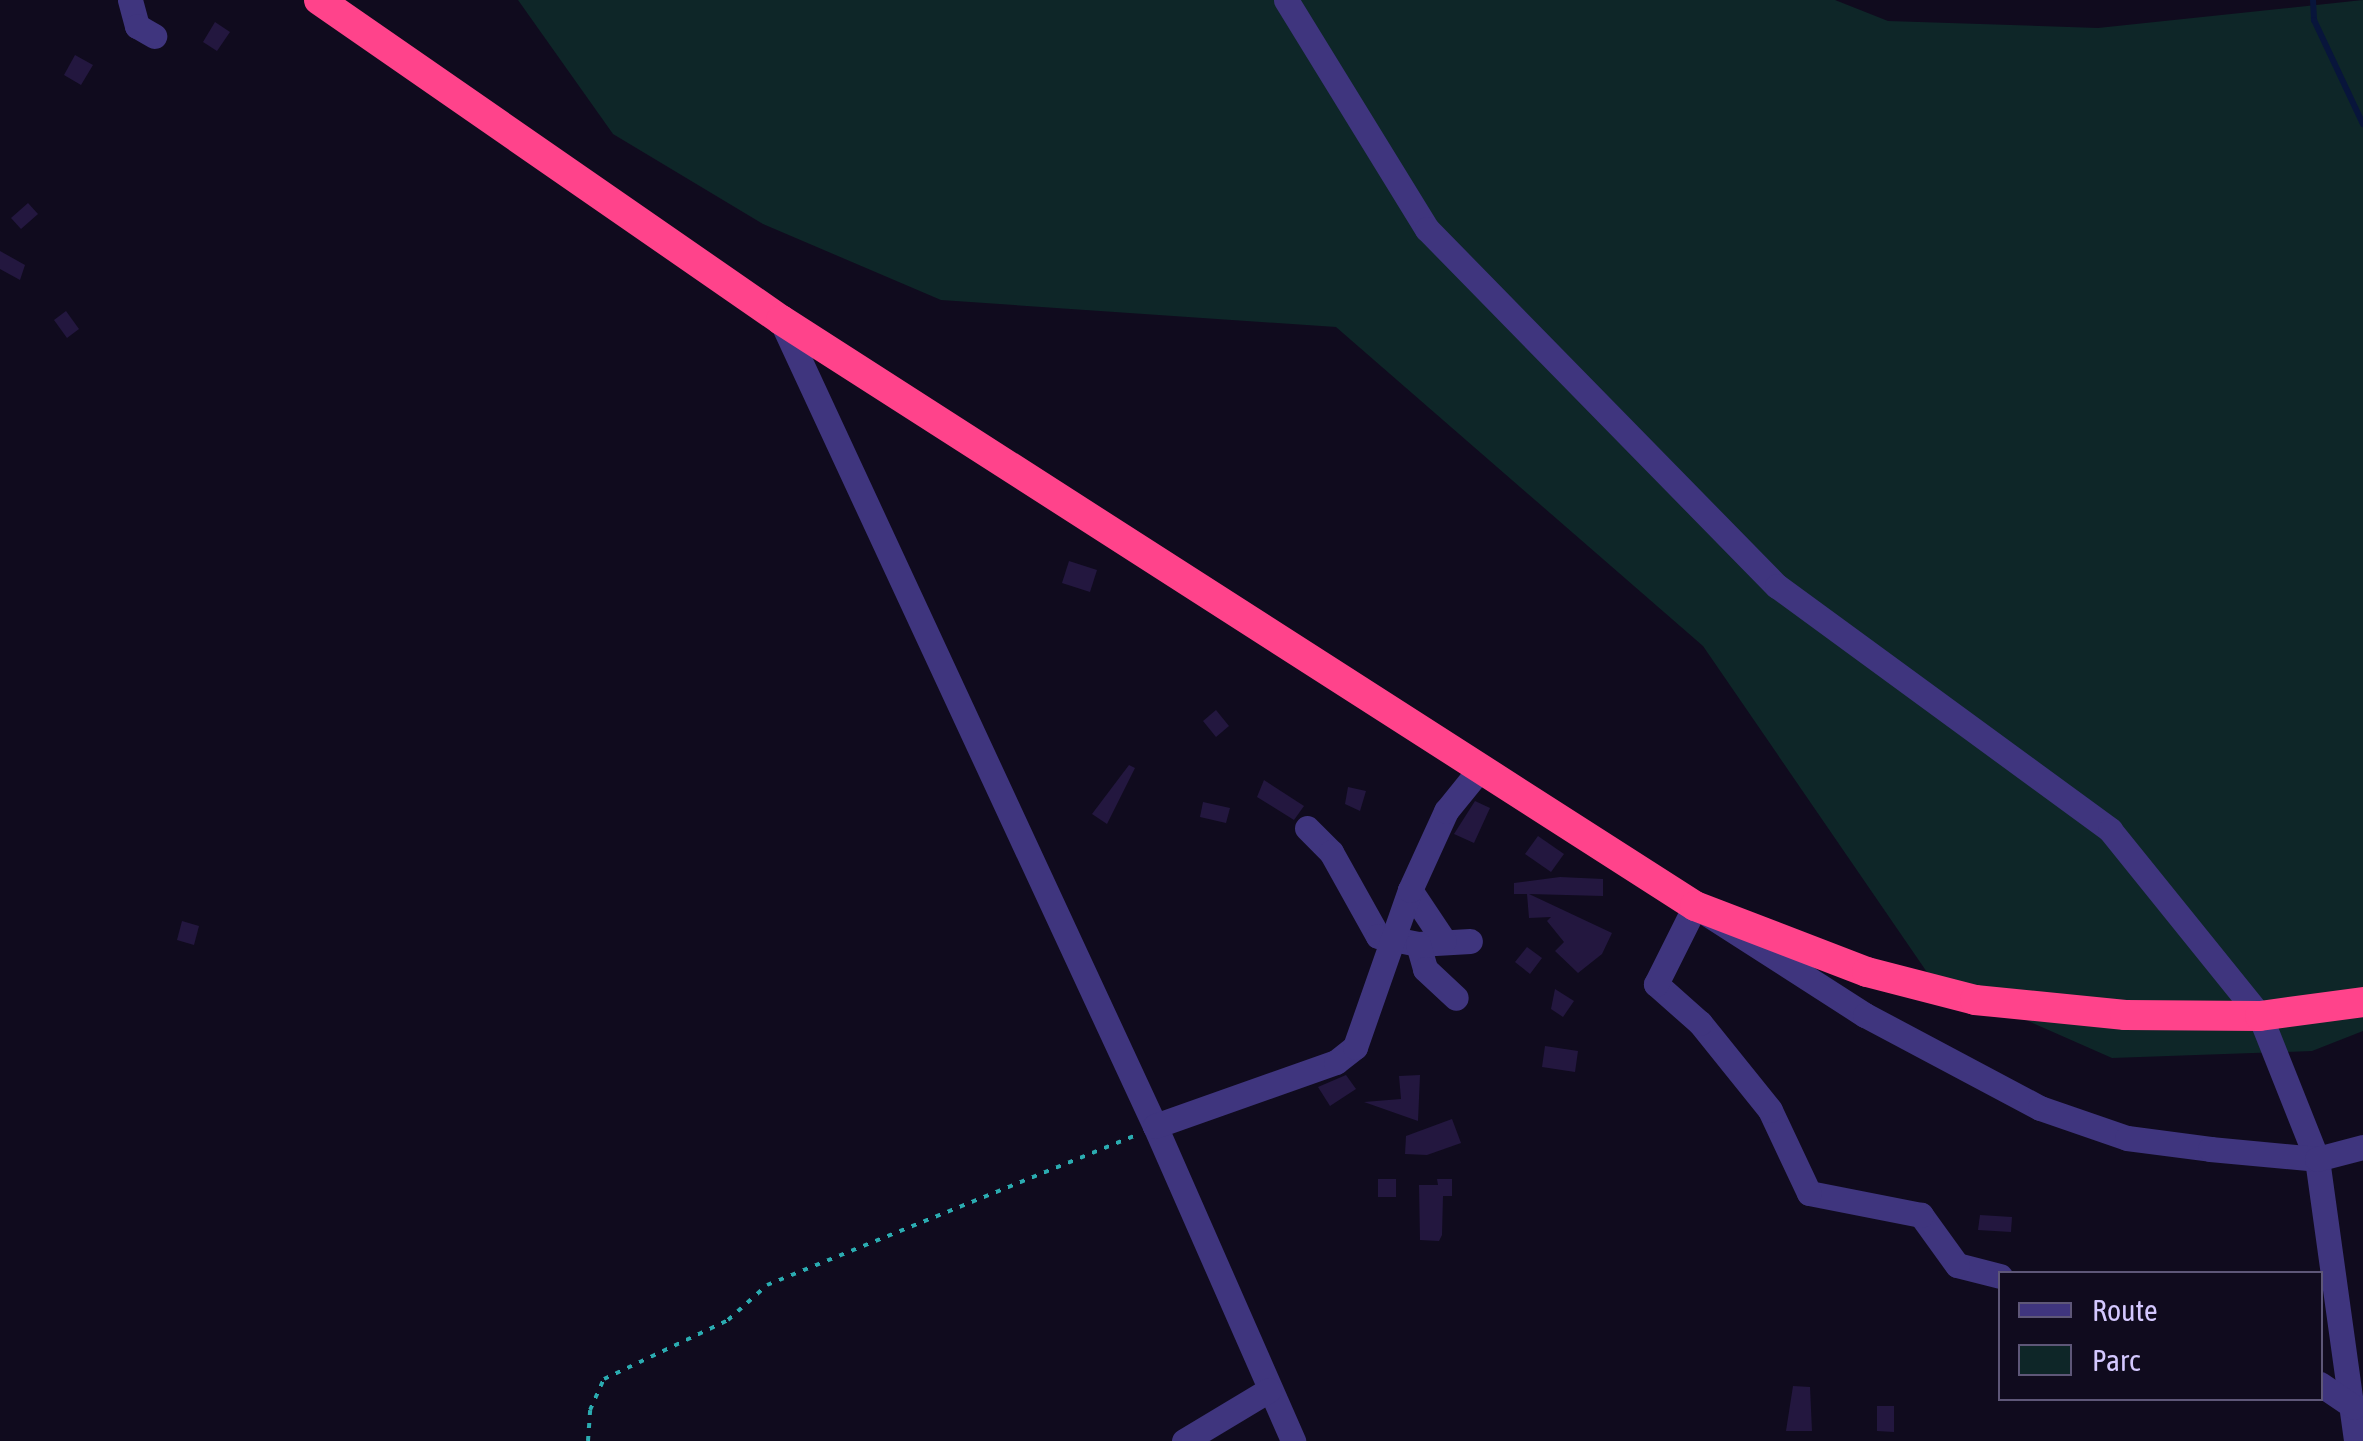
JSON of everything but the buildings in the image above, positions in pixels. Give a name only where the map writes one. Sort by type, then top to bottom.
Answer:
[{"type":"highway","points":[[318,0],[781,320],[1695,906],[1868,972],[1976,1000],[2125,1015],[2260,1016],[2363,1002]]},
{"type":"street","points":[[130,0],[137,26],[154,36]]},
{"type":"street","points":[[1286,0],[1427,229],[1777,586],[2110,830],[2260,1016],[2316,1159],[2356,1408],[2356,1441]]},
{"type":"street","points":[[781,320],[1155,1126],[1292,1441]]},
{"type":"street","points":[[1155,1126],[1336,1062],[1355,1048],[1406,943],[1410,890],[1446,811],[1480,770]]},
{"type":"street","points":[[1307,828],[1331,852],[1378,936],[1406,943],[1457,940],[1410,890]]},
{"type":"street","points":[[1998,1275],[1957,1265],[1921,1215],[1810,1193],[1770,1110],[1700,1023],[1656,984],[1695,906],[1865,1015],[2040,1108],[2126,1138],[2316,1159],[2363,1147]]},
{"type":"street","points":[[1406,943],[1425,969],[1456,998]]},
{"type":"street","points":[[2323,1386],[2356,1408]]},
{"type":"street","points":[[1184,1441],[1270,1390]]},
{"type":"path","points":[[588,1441],[590,1410],[604,1378],[728,1320],[767,1286],[1155,1126]]},
{"type":"green space","points":[[518,0],[1835,0],[1888,21],[2098,28],[2363,0],[2363,1031],[2312,1051],[2112,1058],[1931,978],[1703,646],[1336,327],[941,300],[763,224],[613,134]]},
{"type":"waterway","points":[[2313,0],[2314,20],[2363,124]]}]
